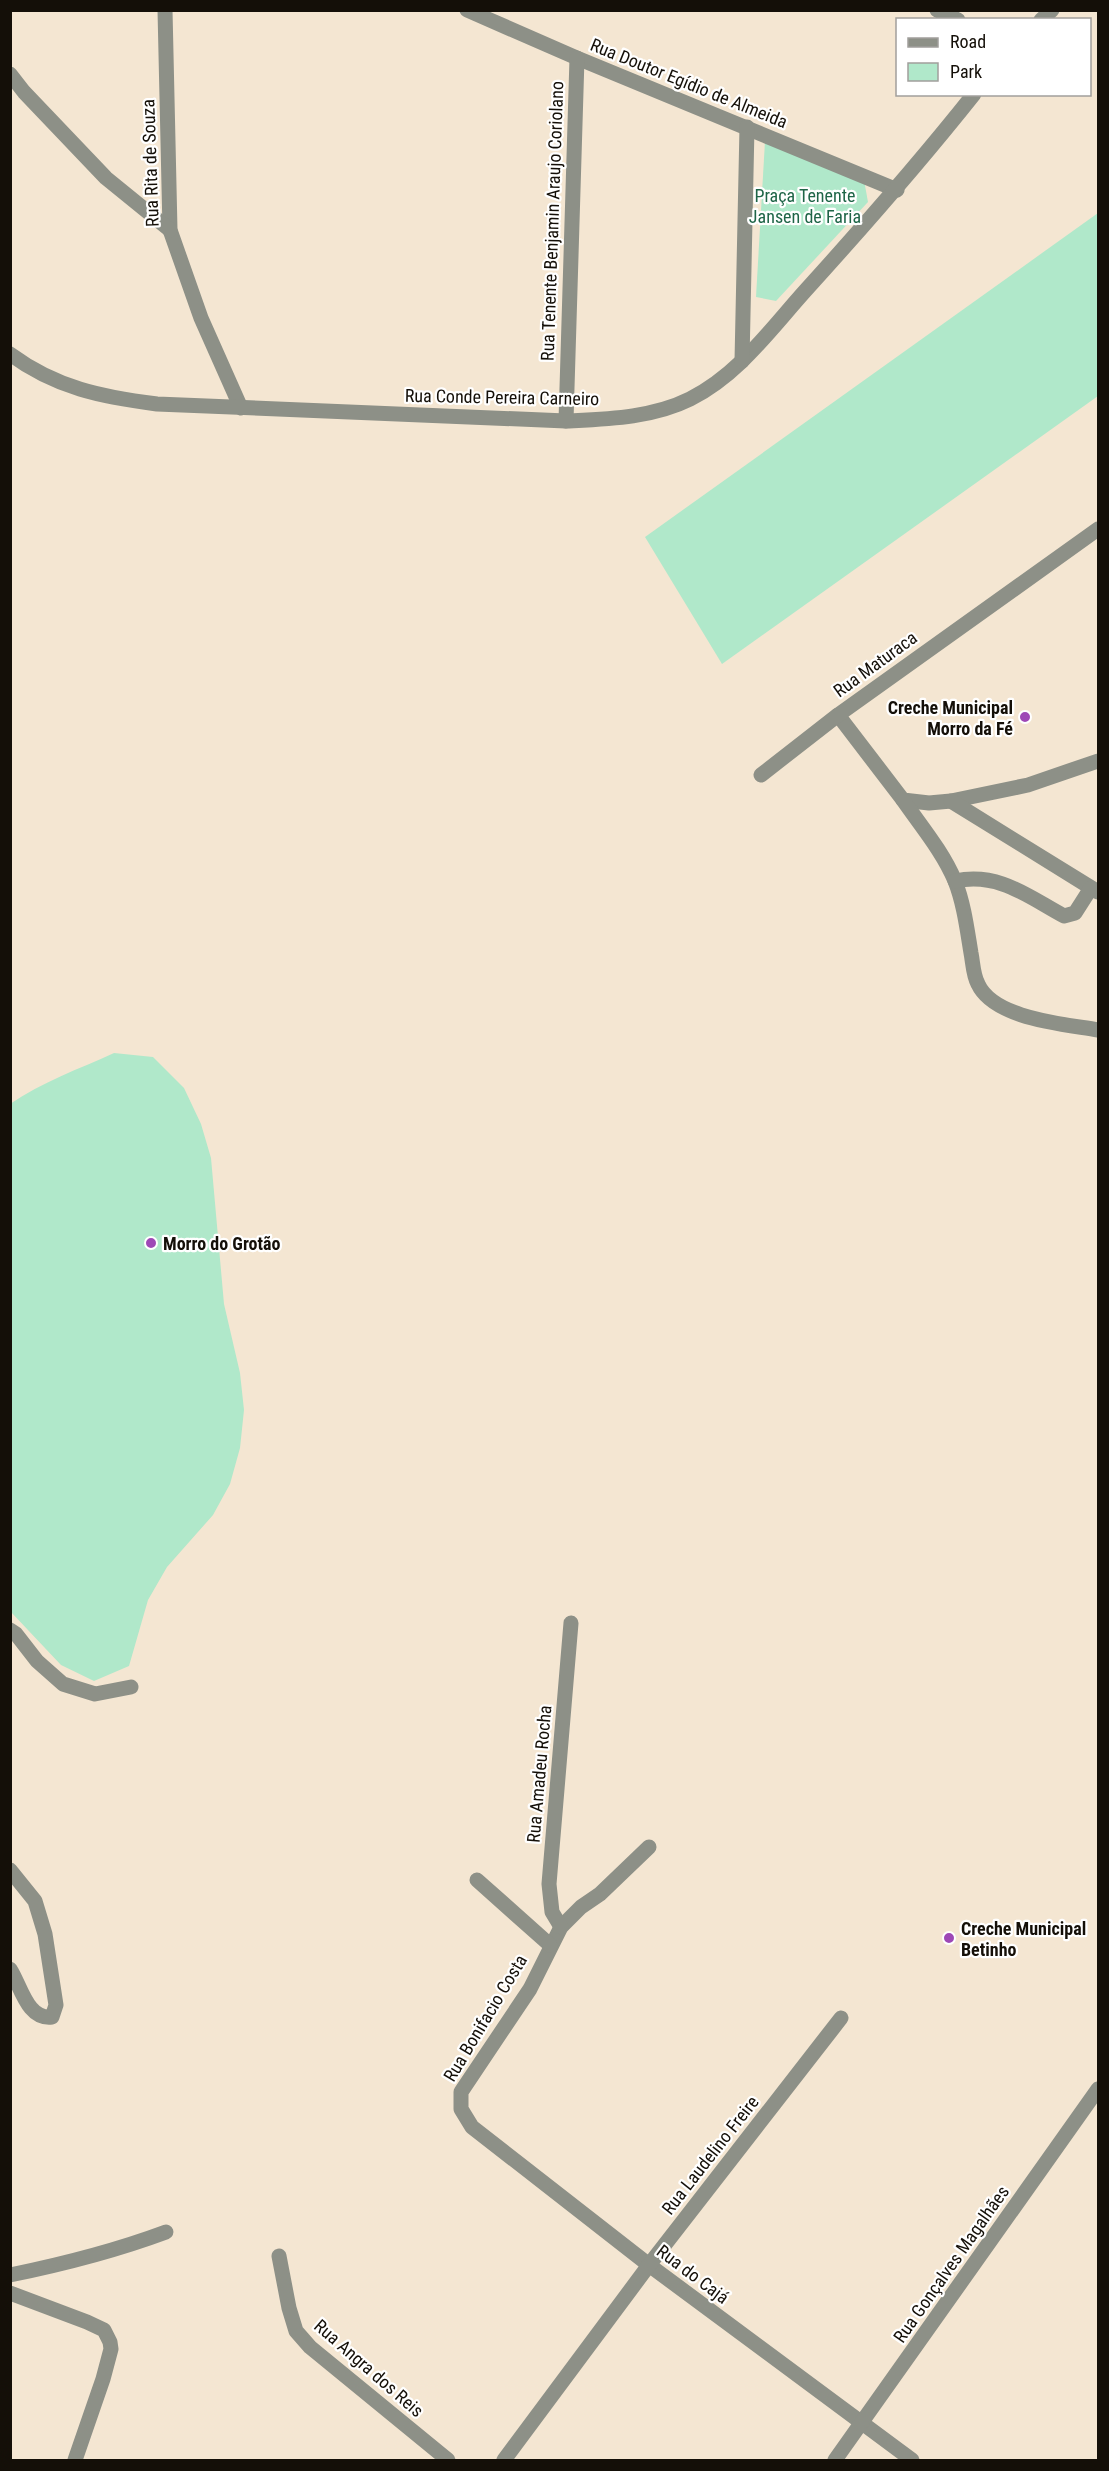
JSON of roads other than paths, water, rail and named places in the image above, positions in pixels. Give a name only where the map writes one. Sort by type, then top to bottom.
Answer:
[{"type":"street","name":"Rua Rita de Souza","points":[[165,10],[170,230],[201,318],[241,408]]},
{"type":"street","name":"Rua Doutor Egídio de Almeida","points":[[467,10],[577,58],[897,190]]},
{"type":"street","points":[[938,10],[954,18]]},
{"type":"street","name":"Rua Tenente Benjamin Araujo Coriolano","points":[[566,421],[577,58]]},
{"type":"street","points":[[10,74],[24,92],[106,178],[170,230]]},
{"type":"street","name":"Rua Conde Pereira Carneiro","points":[[10,354],[33,371],[70,387],[109,398],[157,404],[566,421],[627,417],[660,411],[712,387],[742,361],[897,190],[972,96]]},
{"type":"street","points":[[742,361],[747,127]]},
{"type":"street","name":"Rua Maturaca","points":[[1098,529],[838,715],[903,800],[936,847],[955,881],[966,921],[978,984],[985,995],[998,1005],[1019,1014],[1045,1022],[1098,1030]]},
{"type":"street","points":[[761,775],[838,715]]},
{"type":"street","points":[[903,800],[929,803],[951,801],[1028,785],[1098,761]]},
{"type":"street","points":[[951,801],[1095,890],[1076,913],[1064,916],[1003,882],[972,878],[955,881]]},
{"type":"street","name":"Rua Amadeu Rocha","points":[[561,1926],[552,1912],[549,1884],[571,1623]]},
{"type":"street","points":[[10,1630],[16,1634],[37,1661],[63,1684],[95,1694],[131,1687]]},
{"type":"street","name":"Rua Bonifacio Costa","points":[[461,2109],[461,2092],[530,1989],[561,1926],[581,1907],[600,1894],[650,1847]]},
{"type":"street","points":[[10,1870],[35,1901],[45,1934],[56,2005],[52,2017],[38,2014],[28,2004],[10,1969]]},
{"type":"street","points":[[477,1880],[550,1945]]},
{"type":"street","name":"Rua Laudelino Freire","points":[[504,2460],[649,2265],[841,2018]]},
{"type":"street","name":"Rua Gonçalves Magalhães","points":[[835,2460],[1098,2089]]},
{"type":"street","name":"Rua do Cajá","points":[[461,2109],[472,2127],[649,2265],[860,2424],[912,2460]]},
{"type":"street","points":[[10,2275],[59,2266],[129,2246],[166,2232]]},
{"type":"street","name":"Rua Angra dos Reis","points":[[279,2256],[296,2331],[310,2347],[448,2460]]},
{"type":"street","points":[[10,2293],[104,2330],[110,2342],[111,2349],[103,2379],[75,2460]]},
{"type":"place","name":"Creche Municipal Morro da Fé","points":[[1025,717]]},
{"type":"place","name":"Morro do Grotão","points":[[151,1243]]},
{"type":"place","name":"Creche Municipal Betinho","points":[[949,1938]]},
{"type":"park label","name":"Praça Tenente Jansen de Faria","points":[[805,205]]}]
